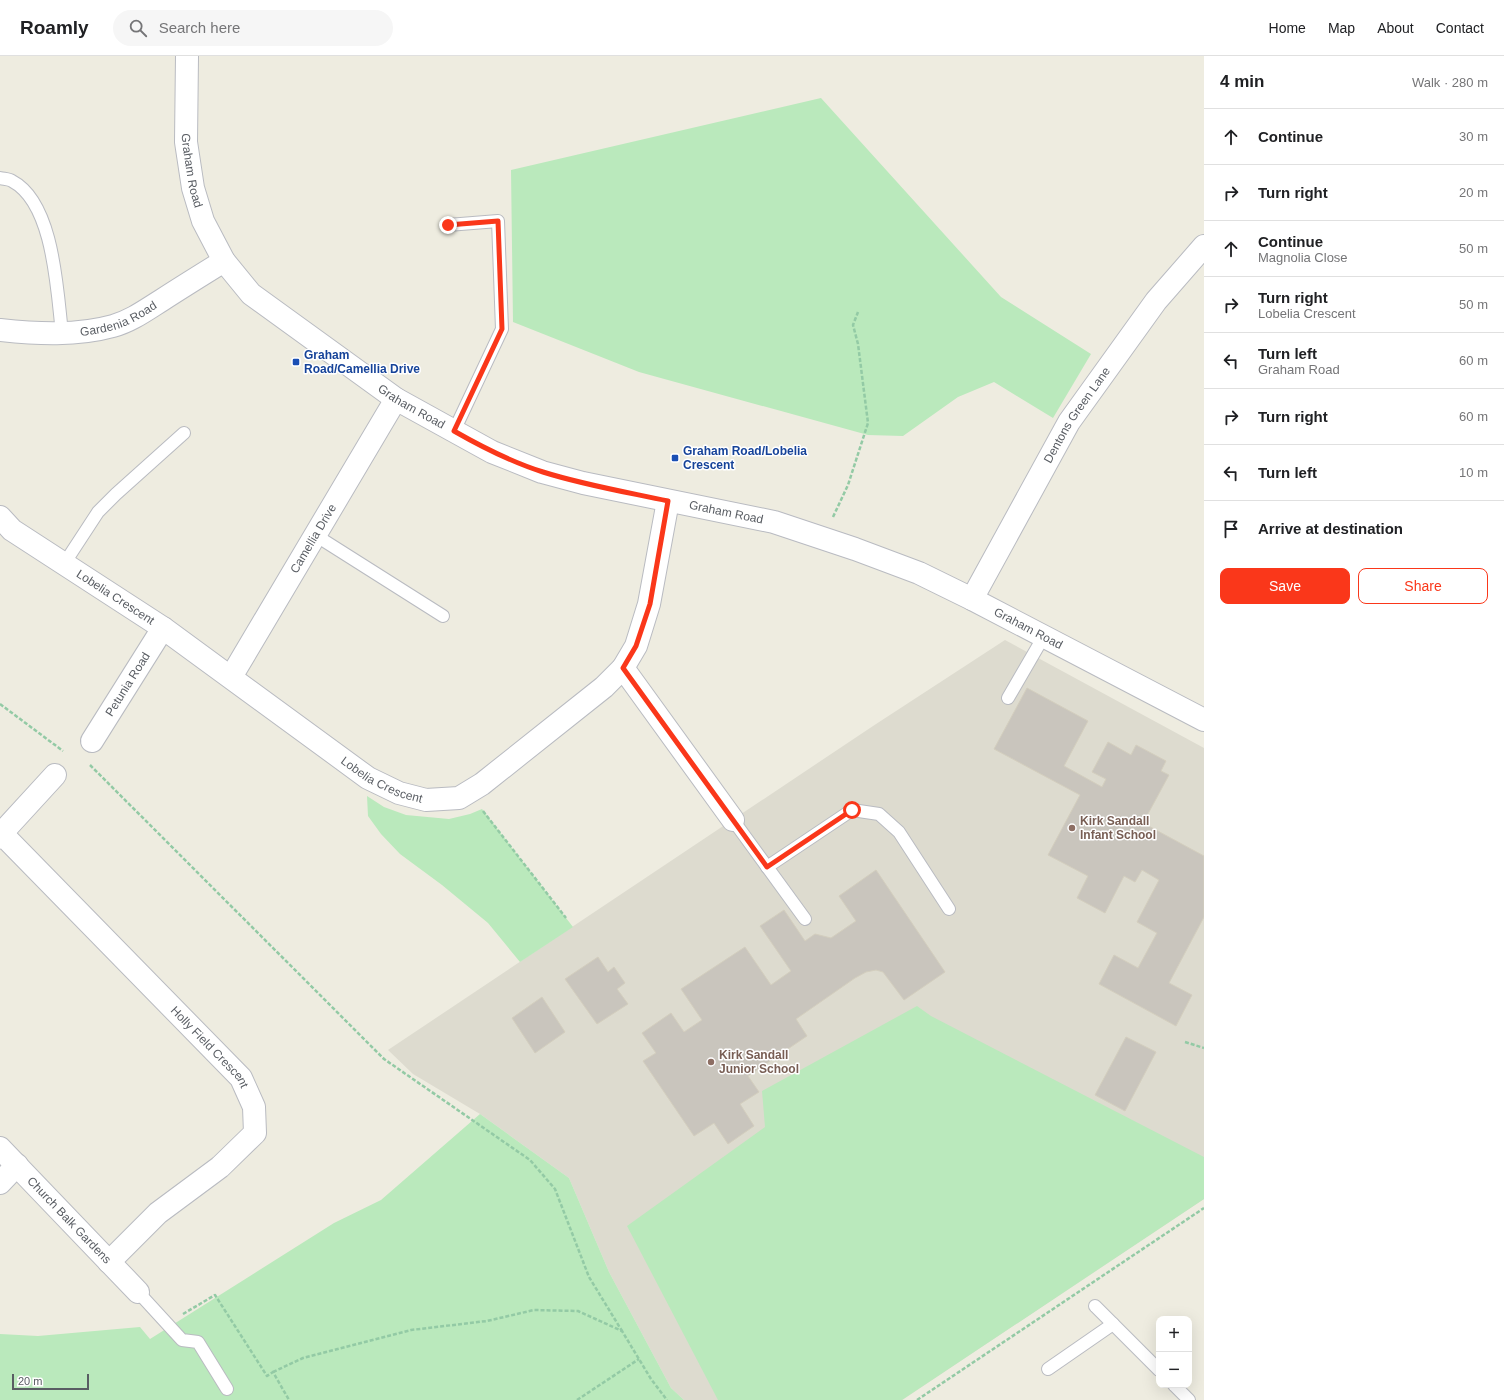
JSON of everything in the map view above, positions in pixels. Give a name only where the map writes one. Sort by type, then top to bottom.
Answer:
[{"type":"street","name":"Graham Road","points":[[187,56],[186,142],[193,188],[203,221],[224,261],[251,294],[396,399],[492,452],[542,472],[583,483],[774,522],[919,573],[1044,636],[1204,720]]},
{"type":"street","name":"Dentons Green Lane","points":[[972,599],[1069,422],[1156,301],[1204,246]]},
{"type":"street","name":"Gardenia Road","points":[[0,330],[62,333],[89,331],[114,326],[133,318],[224,261]]},
{"type":"street","name":"Camellia Drive","points":[[231,677],[396,399]]},
{"type":"street","name":"Lobelia Crescent","points":[[0,517],[12,530],[163,628],[368,778],[399,793],[426,800],[459,798],[482,784],[604,687],[623,668],[636,646],[650,604],[668,501]]},
{"type":"street","name":"Petunia Road","points":[[92,741],[163,628]]},
{"type":"street","points":[[623,668],[733,820]]},
{"type":"street","name":"Holly Field Crescent","points":[[55,775],[0,836],[7,839],[241,1078],[254,1106],[255,1133],[220,1167],[158,1213],[109,1262]]},
{"type":"street","name":"Church Balk Gardens","points":[[0,1148],[138,1292]]},
{"type":"street","points":[[0,1183],[17,1166]]},
{"type":"lane","points":[[0,178],[11,180],[26,191],[45,228],[52,255],[62,333]]},
{"type":"lane","points":[[448,225],[498,221],[502,329],[454,431]]},
{"type":"lane","points":[[64,564],[98,512],[184,433]]},
{"type":"lane","points":[[315,535],[443,616]]},
{"type":"lane","points":[[1008,698],[1044,636]]},
{"type":"lane","points":[[767,867],[852,810],[879,814],[899,832],[949,909]]},
{"type":"lane","points":[[733,820],[806,919]]},
{"type":"lane","points":[[138,1292],[182,1340],[198,1342],[227,1389]]},
{"type":"lane","points":[[1096,1306],[1156,1367]]},
{"type":"lane","points":[[1048,1369],[1113,1324]]},
{"type":"lane","points":[[1177,1388],[1189,1400]]},
{"type":"path","points":[[825,540],[834,514],[848,485],[868,423],[858,344],[853,325],[858,312]]},
{"type":"path","points":[[0,704],[67,754]]},
{"type":"path","points":[[92,741],[100,750],[90,766],[384,1059],[530,1160],[555,1189],[589,1277],[651,1379],[667,1400]]},
{"type":"path","points":[[468,792],[566,918]]},
{"type":"path","points":[[1185,1042],[1204,1048]]},
{"type":"path","points":[[917,1400],[1204,1208]]},
{"type":"path","points":[[168,1323],[215,1295],[267,1376],[303,1358],[411,1330],[487,1321],[534,1310],[578,1311],[622,1331]]},
{"type":"path","points":[[577,1400],[639,1359]]},
{"type":"path","points":[[273,1372],[289,1400]]},
{"type":"shaded area","name":"Kirk Sandall Junior School","points":[[1005,640],[1204,748],[1204,1199],[902,1400],[684,1400],[671,1388],[609,1272],[569,1178],[480,1114],[413,1074],[388,1050],[873,726]]},
{"type":"green space","points":[[821,98],[1001,297],[1091,354],[1053,418],[994,382],[958,397],[903,436],[868,435],[639,372],[513,322],[511,170]]},
{"type":"green space","points":[[367,796],[384,807],[406,815],[449,819],[470,814],[482,809],[573,927],[520,962],[488,923],[442,885],[400,854],[381,834],[368,816]]},
{"type":"green space","points":[[917,1006],[931,1016],[1204,1157],[1204,1199],[902,1400],[718,1400],[627,1226],[765,1127],[762,1091]]},
{"type":"green space","points":[[480,1114],[569,1178],[609,1272],[671,1388],[684,1400],[0,1400],[0,1334],[38,1336],[140,1327],[150,1339],[334,1223],[381,1200]]},
{"type":"building","points":[[1027,688],[1088,721],[1064,766],[1102,787],[1106,779],[1092,772],[1108,742],[1131,755],[1136,745],[1166,761],[1161,771],[1169,775],[1143,823],[1204,856],[1204,917],[1169,983],[1192,995],[1176,1026],[1099,984],[1114,955],[1138,968],[1157,933],[1137,922],[1159,880],[1142,870],[1135,882],[1124,876],[1105,913],[1077,898],[1088,876],[1048,855],[1080,795],[994,749]]},
{"type":"building","points":[[876,870],[945,972],[904,1000],[883,972],[876,970],[866,972],[855,978],[796,1019],[807,1036],[748,1076],[759,1092],[740,1104],[754,1126],[728,1144],[714,1123],[694,1136],[643,1061],[656,1053],[642,1033],[671,1013],[684,1032],[702,1020],[681,989],[745,947],[771,985],[791,971],[760,926],[784,910],[805,941],[815,934],[831,938],[856,921],[839,896]]},
{"type":"building","points":[[598,957],[608,972],[614,967],[625,983],[617,989],[628,1004],[597,1024],[565,979]]},
{"type":"building","points":[[542,997],[565,1032],[535,1053],[512,1018]]},
{"type":"building","points":[[1126,1037],[1156,1052],[1125,1111],[1095,1095]]},
{"type":"place","name":"Graham Road/Camellia Drive","points":[[296,362]]},
{"type":"place","name":"Graham Road/Lobelia Crescent","points":[[675,458]]},
{"type":"place","name":"Kirk Sandall Infant School","points":[[1072,828]]},
{"type":"place","name":"Kirk Sandall Junior School","points":[[711,1062]]},
{"type":"route","points":[[448,225],[498,221],[502,329],[454,431],[492,452],[542,472],[583,483],[668,501],[650,604],[636,646],[623,668],[767,867],[852,810]]}]
